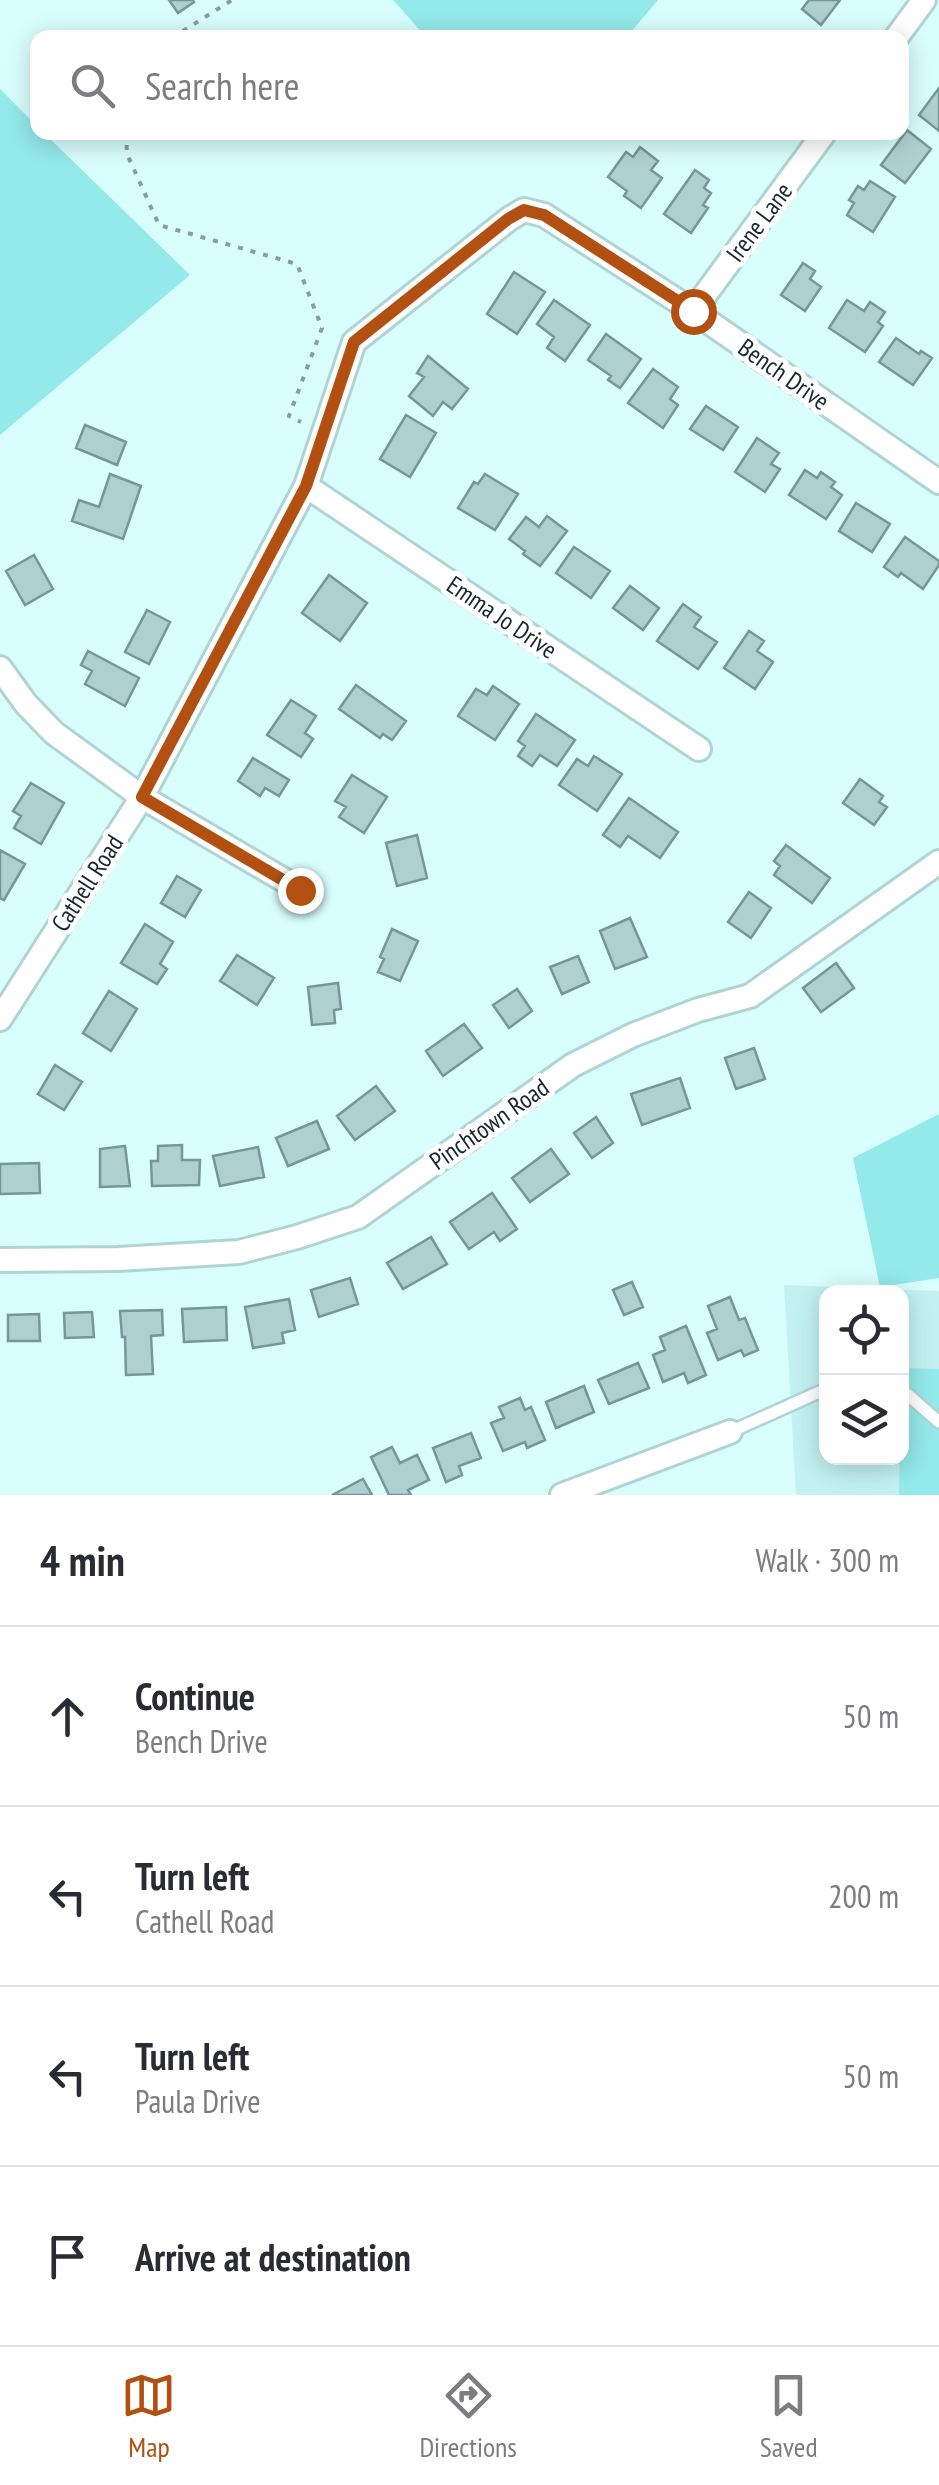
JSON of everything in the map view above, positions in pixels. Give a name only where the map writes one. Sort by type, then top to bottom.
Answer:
[{"type":"street","points":[[902,30],[924,0]]},
{"type":"street","name":"Irene Lane","points":[[693,311],[820,140]]},
{"type":"street","name":"Cathell Road","points":[[0,1018],[142,797],[306,486],[354,342],[524,210]]},
{"type":"street","name":"Bench Drive","points":[[524,210],[544,215],[693,311],[939,482]]},
{"type":"street","name":"Emma Jo Drive","points":[[306,486],[699,749]]},
{"type":"street","points":[[0,668],[26,704],[54,733],[142,797],[300,890]]},
{"type":"street","name":"Pinchtown Road","points":[[0,1260],[239,1252],[358,1218],[573,1065],[633,1035],[698,1010],[750,996],[939,862]]},
{"type":"street","points":[[562,1495],[730,1432]]},
{"type":"lane","points":[[730,1432],[819,1392]]},
{"type":"lane","points":[[909,1398],[939,1422]]},
{"type":"path","points":[[185,30],[232,0]]},
{"type":"path","points":[[126,140],[127,154],[159,225],[297,264],[322,328],[289,416],[323,434]]},
{"type":"shaded area","points":[[393,0],[658,0],[633,30],[420,30]]},
{"type":"shaded area","points":[[0,89],[30,119],[30,140],[51,140],[190,275],[0,435]]},
{"type":"shaded area","points":[[939,1114],[939,1278],[880,1285],[853,1158]]},
{"type":"shaded area","points":[[784,1285],[819,1286],[819,1465],[909,1465],[909,1290],[939,1291],[939,1495],[796,1495]]},
{"type":"shaded area","points":[[909,1368],[939,1369],[939,1495],[899,1495],[900,1465],[909,1465]]},
{"type":"building","points":[[169,0],[193,0],[194,2],[178,13]]},
{"type":"building","points":[[809,0],[840,0],[821,25],[802,9]]},
{"type":"building","points":[[939,88],[939,131],[919,115]]},
{"type":"building","points":[[909,132],[931,149],[905,183],[881,165],[900,140],[909,140]]},
{"type":"building","points":[[640,147],[658,161],[651,170],[662,178],[641,208],[608,177],[626,152],[633,157]]},
{"type":"building","points":[[695,170],[709,180],[704,188],[711,193],[703,205],[708,208],[691,233],[664,214]]},
{"type":"building","points":[[870,181],[895,197],[873,232],[847,215],[854,203],[849,200],[858,186],[864,190]]},
{"type":"building","points":[[803,263],[815,271],[810,279],[821,287],[805,311],[781,295]]},
{"type":"building","points":[[514,272],[545,292],[517,334],[487,314]]},
{"type":"building","points":[[554,300],[590,325],[565,361],[547,348],[554,337],[537,324]]},
{"type":"building","points":[[847,300],[864,311],[870,302],[885,312],[878,322],[883,326],[865,352],[829,328]]},
{"type":"building","points":[[606,334],[641,359],[620,388],[608,380],[611,376],[588,360]]},
{"type":"building","points":[[896,338],[932,358],[913,385],[879,362]]},
{"type":"building","points":[[428,356],[468,389],[452,409],[443,402],[433,416],[409,396],[424,377],[417,373]]},
{"type":"building","points":[[653,369],[678,387],[670,399],[678,405],[663,428],[628,403]]},
{"type":"building","points":[[706,406],[738,427],[723,450],[690,429]]},
{"type":"building","points":[[406,415],[436,433],[410,477],[380,459]]},
{"type":"building","points":[[85,425],[126,442],[117,465],[76,448]]},
{"type":"building","points":[[757,438],[779,453],[771,464],[780,469],[765,492],[735,472]]},
{"type":"building","points":[[805,470],[817,478],[821,472],[835,482],[831,487],[842,495],[826,519],[789,495]]},
{"type":"building","points":[[110,474],[141,486],[123,539],[72,521],[79,500],[99,507]]},
{"type":"building","points":[[485,474],[518,494],[495,530],[458,508],[474,482],[478,484]]},
{"type":"building","points":[[856,503],[890,524],[872,552],[839,531]]},
{"type":"building","points":[[547,516],[567,531],[540,566],[509,539],[526,517],[539,527]]},
{"type":"building","points":[[905,537],[939,561],[923,589],[901,573],[898,577],[884,567]]},
{"type":"building","points":[[574,547],[610,571],[591,598],[556,573]]},
{"type":"building","points":[[34,555],[53,589],[25,605],[6,571]]},
{"type":"building","points":[[329,575],[367,603],[340,641],[302,613]]},
{"type":"building","points":[[630,586],[659,608],[643,630],[613,608]]},
{"type":"building","points":[[683,604],[701,617],[694,627],[717,642],[698,669],[657,641]]},
{"type":"building","points":[[147,610],[170,622],[149,664],[125,652]]},
{"type":"building","points":[[749,631],[764,641],[757,651],[773,662],[755,689],[724,668]]},
{"type":"building","points":[[88,651],[139,678],[125,706],[85,684],[92,671],[81,665]]},
{"type":"building","points":[[356,685],[406,721],[392,740],[383,734],[380,738],[339,709]]},
{"type":"building","points":[[493,686],[519,704],[495,740],[458,716],[476,689],[487,695]]},
{"type":"building","points":[[291,700],[316,716],[305,733],[313,739],[301,757],[267,735]]},
{"type":"building","points":[[536,714],[575,740],[557,766],[540,755],[532,766],[518,756],[525,746],[518,741]]},
{"type":"building","points":[[594,756],[622,774],[597,811],[559,785],[577,759],[588,766]]},
{"type":"building","points":[[253,758],[289,780],[279,796],[265,788],[260,796],[238,781]]},
{"type":"building","points":[[352,775],[387,797],[364,833],[339,817],[346,807],[335,801]]},
{"type":"building","points":[[860,779],[883,796],[879,802],[887,807],[874,825],[843,803]]},
{"type":"building","points":[[31,783],[64,803],[41,844],[14,828],[21,816],[13,811]]},
{"type":"building","points":[[629,798],[678,832],[660,858],[628,836],[620,847],[603,835]]},
{"type":"building","points":[[417,835],[427,878],[397,886],[386,843]]},
{"type":"building","points":[[786,845],[830,878],[812,903],[774,875],[780,866],[774,861]]},
{"type":"building","points":[[0,850],[25,864],[4,900],[0,898]]},
{"type":"building","points":[[177,876],[201,890],[185,917],[161,903]]},
{"type":"building","points":[[749,892],[771,908],[751,938],[728,922]]},
{"type":"building","points":[[630,918],[647,957],[615,969],[600,931]]},
{"type":"building","points":[[145,924],[173,942],[160,964],[167,969],[157,984],[121,963]]},
{"type":"building","points":[[392,929],[418,941],[400,981],[378,972]]},
{"type":"building","points":[[237,955],[274,978],[257,1005],[220,981]]},
{"type":"building","points":[[578,956],[589,982],[562,994],[550,967]]},
{"type":"building","points":[[836,963],[854,988],[821,1012],[803,988]]},
{"type":"building","points":[[338,983],[341,1009],[334,1010],[335,1023],[312,1025],[308,987]]},
{"type":"building","points":[[517,989],[532,1011],[509,1028],[493,1005]]},
{"type":"building","points":[[109,991],[137,1009],[111,1051],[83,1033]]},
{"type":"building","points":[[464,1024],[482,1048],[443,1076],[426,1051]]},
{"type":"building","points":[[754,1048],[765,1079],[736,1089],[725,1058]]},
{"type":"building","points":[[55,1065],[82,1082],[64,1110],[38,1094]]},
{"type":"building","points":[[680,1078],[690,1108],[642,1125],[631,1094]]},
{"type":"building","points":[[376,1086],[395,1111],[355,1140],[337,1116]]},
{"type":"building","points":[[596,1117],[613,1143],[592,1158],[574,1133]]},
{"type":"building","points":[[317,1121],[329,1149],[288,1166],[276,1138]]},
{"type":"building","points":[[182,1145],[182,1160],[200,1160],[199,1185],[152,1186],[151,1161],[158,1161],[158,1146]]},
{"type":"building","points":[[125,1146],[130,1186],[100,1187],[100,1149]]},
{"type":"building","points":[[258,1147],[264,1177],[220,1186],[213,1156]]},
{"type":"building","points":[[551,1149],[569,1174],[530,1202],[512,1178]]},
{"type":"building","points":[[39,1163],[40,1193],[0,1194],[0,1164]]},
{"type":"building","points":[[492,1193],[517,1229],[500,1241],[494,1232],[469,1249],[450,1222]]},
{"type":"building","points":[[431,1237],[447,1264],[403,1289],[387,1263]]},
{"type":"building","points":[[350,1278],[358,1304],[319,1317],[311,1290]]},
{"type":"building","points":[[632,1282],[643,1307],[624,1315],[613,1290]]},
{"type":"building","points":[[730,1297],[739,1320],[745,1318],[758,1350],[744,1356],[741,1350],[718,1360],[707,1333],[717,1329],[708,1306]]},
{"type":"building","points":[[289,1299],[295,1330],[282,1333],[284,1343],[253,1348],[245,1307]]},
{"type":"building","points":[[226,1307],[227,1340],[184,1342],[182,1309]]},
{"type":"building","points":[[162,1310],[163,1335],[151,1336],[153,1374],[126,1375],[120,1311]]},
{"type":"building","points":[[92,1312],[94,1337],[65,1338],[64,1313]]},
{"type":"building","points":[[39,1314],[40,1341],[8,1341],[8,1315]]},
{"type":"building","points":[[686,1326],[706,1375],[688,1383],[684,1373],[663,1382],[653,1355],[665,1350],[660,1337]]},
{"type":"building","points":[[638,1363],[649,1388],[609,1404],[598,1380]]},
{"type":"building","points":[[584,1386],[594,1412],[556,1428],[546,1402]]},
{"type":"building","points":[[520,1398],[525,1410],[531,1407],[545,1440],[527,1448],[525,1442],[503,1451],[491,1423],[504,1418],[499,1407]]},
{"type":"building","points":[[471,1433],[481,1458],[459,1466],[462,1475],[446,1482],[433,1448]]},
{"type":"building","points":[[392,1447],[400,1463],[417,1455],[429,1480],[408,1490],[411,1495],[389,1495],[371,1457]]},
{"type":"building","points":[[363,1479],[372,1495],[332,1495]]},
{"type":"route","points":[[300,890],[142,797],[306,486],[354,342],[524,210],[544,215],[693,311]]}]
